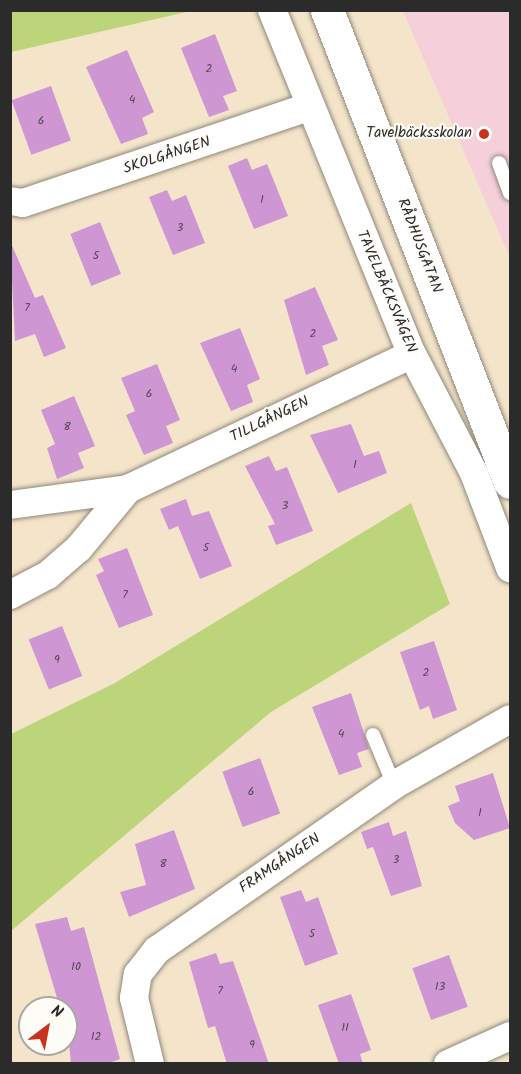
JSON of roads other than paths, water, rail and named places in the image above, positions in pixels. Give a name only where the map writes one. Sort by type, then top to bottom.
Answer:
[{"type":"main road","name":"RÅDHUSGATAN","points":[[327,10],[510,482]]},
{"type":"street","name":"TAVELBÄCKSVÄGEN","points":[[272,10],[309,108],[412,354],[474,473],[510,568]]},
{"type":"street","name":"SKOLGÅNGEN","points":[[15,207],[309,108]]},
{"type":"street","name":"TILLGÅNGEN","points":[[10,505],[128,489],[412,354]]},
{"type":"street","name":"TILLGÅNGEN","points":[[10,595],[48,575],[79,548],[128,489]]},
{"type":"street","name":"FRAMGÅNGEN","points":[[150,1064],[134,998],[138,974],[157,950],[394,785],[510,718]]},
{"type":"street","points":[[448,1064],[510,1036]]},
{"type":"lane","points":[[499,163],[510,193]]},
{"type":"lane","points":[[372,735],[394,785]]},
{"type":"place","name":"Tavelbäcksskolan","points":[[484,134]]}]
